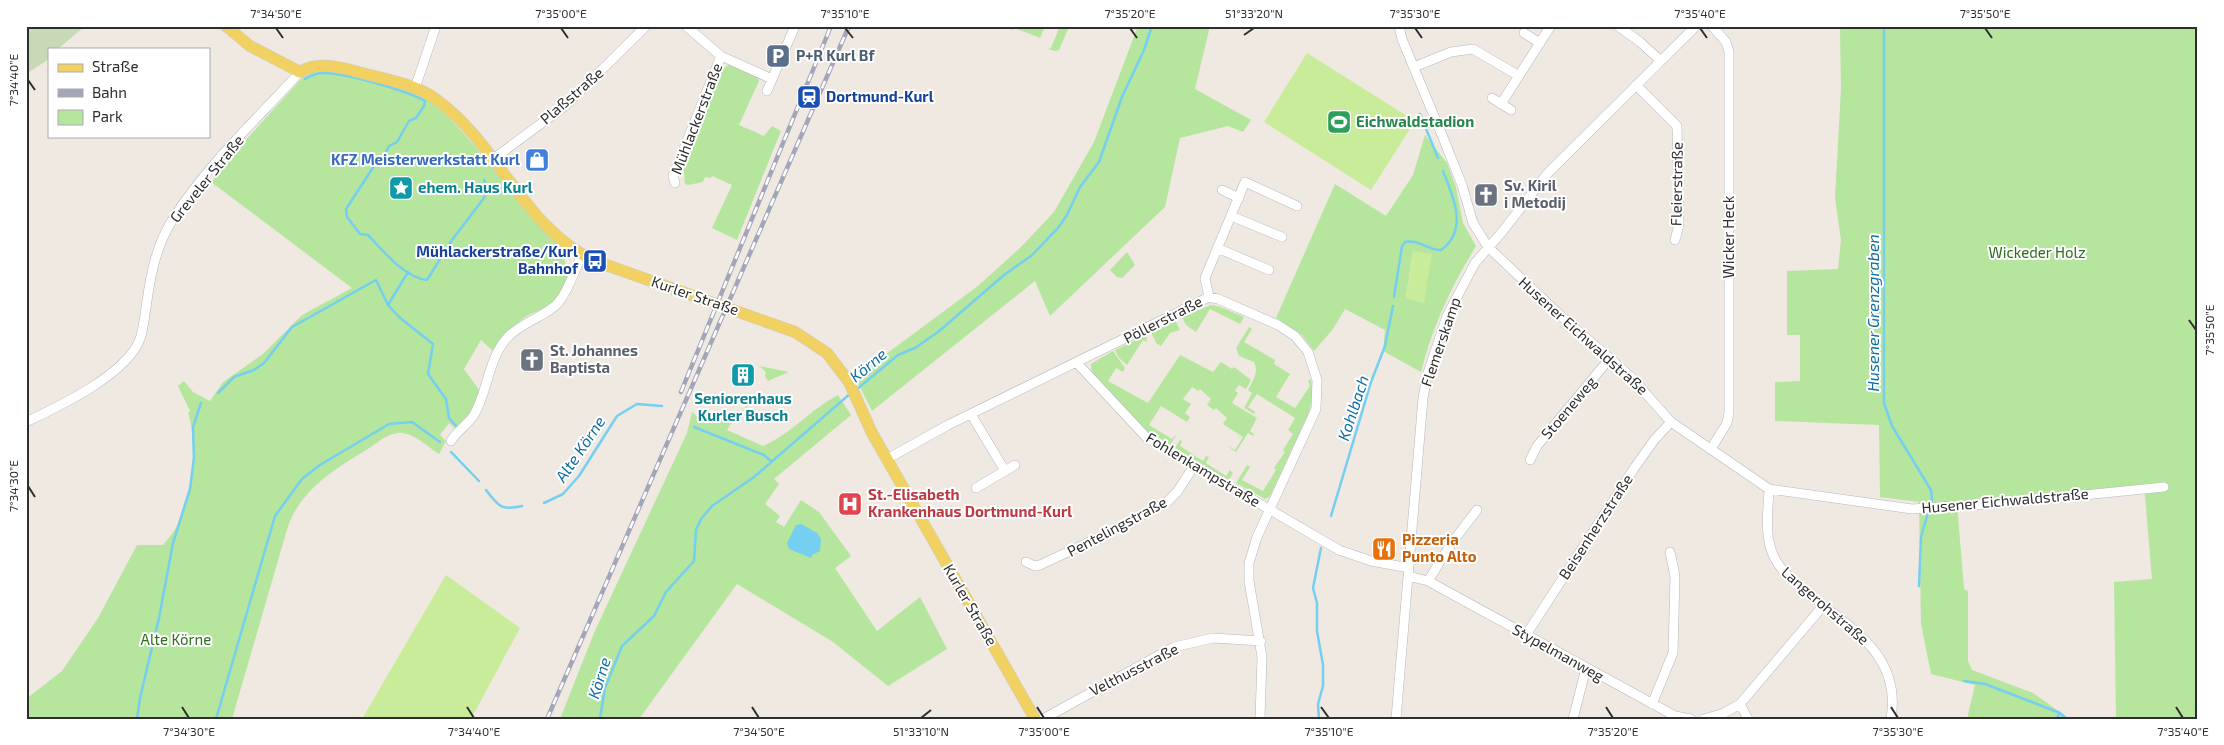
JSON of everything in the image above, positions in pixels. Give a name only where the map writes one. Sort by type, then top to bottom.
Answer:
[{"type":"main road","points":[[226,26],[250,46],[300,72]]},
{"type":"main road","name":"Kurler Straße","points":[[300,72],[311,66],[330,66],[415,88],[437,100],[451,112],[493,159],[540,220],[556,236],[582,255],[795,332],[827,353],[849,382],[886,459],[1035,719]]},
{"type":"street","points":[[415,88],[436,26]]},
{"type":"street","name":"Plaßstraße","points":[[493,159],[565,106],[646,26]]},
{"type":"street","name":"Mühlackerstraße","points":[[686,26],[721,56],[772,79]]},
{"type":"street","points":[[766,92],[794,26]]},
{"type":"street","name":"Husener Eichwaldstraße","points":[[1399,26],[1462,185],[1473,223],[1488,247],[1554,310],[1631,376],[1671,422],[1769,489],[1922,509],[2164,487]]},
{"type":"street","points":[[1618,26],[1661,61]]},
{"type":"street","name":"Flemerskamp","points":[[1396,719],[1418,453],[1427,376],[1455,298],[1474,263],[1547,174],[1696,26]]},
{"type":"street","name":"Wicker Heck","points":[[1711,449],[1727,423],[1729,413],[1729,52],[1726,42],[1712,26]]},
{"type":"street","points":[[1501,104],[1550,27]]},
{"type":"street","points":[[1524,33],[1540,43]]},
{"type":"street","points":[[1414,67],[1451,52],[1473,49],[1519,76]]},
{"type":"street","name":"Mühlackerstraße","points":[[675,183],[673,176],[721,56]]},
{"type":"street","name":"Greveler Straße","points":[[26,422],[89,388],[120,368],[133,355],[141,334],[150,278],[159,246],[173,218],[220,160],[300,72]]},
{"type":"street","name":"Fleierstraße","points":[[1636,85],[1677,126],[1679,225],[1674,240]]},
{"type":"street","points":[[1492,98],[1511,110]]},
{"type":"street","points":[[1209,297],[1205,278],[1245,182],[1297,206]]},
{"type":"street","points":[[1222,190],[1239,198]]},
{"type":"street","points":[[1231,216],[1282,237]]},
{"type":"street","points":[[1217,248],[1269,270]]},
{"type":"street","points":[[451,441],[474,416],[496,356],[507,338],[529,320],[557,304],[567,290],[582,255]]},
{"type":"street","name":"Pöllerstraße","points":[[1077,363],[1209,297],[1218,298],[1278,325],[1302,344],[1313,363],[1317,380],[1316,409],[1257,537],[1248,563],[1249,581],[1261,641],[1260,719]]},
{"type":"street","name":"Stoeneweg","points":[[1530,460],[1537,446],[1610,358]]},
{"type":"street","points":[[886,459],[971,414],[1077,363]]},
{"type":"street","name":"Fohlenkampstraße","points":[[1077,363],[1142,433],[1194,466],[1350,554],[1408,572]]},
{"type":"street","points":[[971,414],[1005,471]]},
{"type":"street","name":"Beisenherzstraße","points":[[1526,635],[1635,467],[1655,439],[1671,422]]},
{"type":"street","points":[[976,488],[1016,465]]},
{"type":"street","name":"Pentelingstraße","points":[[1026,562],[1035,566],[1040,565],[1102,536],[1167,502],[1177,492],[1194,466]]},
{"type":"street","name":"Langerohstraße","points":[[1769,489],[1768,542],[1773,557],[1781,570],[1862,638],[1884,662],[1892,688],[1893,703],[1890,719]]},
{"type":"street","points":[[1428,581],[1477,510]]},
{"type":"street","points":[[1652,704],[1673,653],[1675,576],[1670,552]]},
{"type":"street","name":"Stypelmanweg","points":[[1408,572],[1428,581],[1675,716],[1691,719]]},
{"type":"street","points":[[1704,719],[1724,714],[1740,704],[1824,606]]},
{"type":"street","name":"Velthusstraße","points":[[1043,719],[1174,647],[1213,638],[1261,641]]},
{"type":"street","points":[[1573,719],[1586,668]]},
{"type":"street","points":[[1740,704],[1748,719]]},
{"type":"green space","points":[[26,26],[85,26],[59,48],[48,48],[48,60],[26,74]]},
{"type":"green space","points":[[1011,26],[1045,26],[1040,38],[1015,28],[1013,30],[1010,29]]},
{"type":"green space","points":[[1060,26],[1068,29],[1059,50],[1048,49],[1051,48]]},
{"type":"green space","points":[[1138,26],[1210,26],[1195,89],[1251,120],[1243,132],[1228,126],[1180,138],[1165,207],[1050,316],[1035,281],[872,411],[855,377],[978,286],[1021,247],[1054,212],[1094,142]]},
{"type":"green space","name":"Wickeder Holz","points":[[1840,26],[2198,26],[2198,719],[2116,719],[2114,582],[2152,579],[2144,485],[1957,504],[1964,589],[1968,591],[1968,661],[1972,670],[2033,693],[2064,715],[2061,719],[1967,719],[1975,685],[1931,674],[1921,624],[1919,502],[1880,497],[1879,425],[1775,421],[1775,382],[1800,381],[1800,335],[1787,335],[1787,271],[1838,269],[1841,240],[1835,198],[1841,89]]},
{"type":"green space","name":"Eichwaldstadion","points":[[1307,53],[1415,121],[1371,190],[1264,122]]},
{"type":"green space","points":[[729,65],[757,77],[759,81],[739,125],[764,136],[772,126],[781,131],[737,240],[712,228],[732,185],[712,176],[711,178],[705,177],[703,182],[685,184],[683,162],[722,69]]},
{"type":"green space","points":[[326,71],[396,87],[422,97],[446,114],[477,149],[522,206],[559,246],[557,249],[562,255],[567,269],[566,284],[563,291],[553,303],[525,317],[504,337],[494,352],[481,340],[464,369],[482,394],[474,416],[458,431],[449,423],[440,435],[446,441],[439,454],[407,434],[398,433],[390,435],[346,462],[322,480],[302,500],[288,526],[232,719],[26,719],[26,699],[62,671],[98,618],[137,545],[163,545],[177,526],[190,486],[193,454],[193,439],[188,413],[190,411],[178,386],[184,381],[193,392],[210,401],[223,382],[263,354],[302,315],[352,288],[211,182],[230,161],[232,155],[303,77],[314,72]]},
{"type":"green space","points":[[1425,135],[1447,163],[1456,187],[1463,223],[1476,246],[1444,307],[1431,338],[1421,372],[1383,351],[1385,330],[1345,309],[1333,329],[1314,351],[1302,335],[1276,318],[1335,184],[1386,216],[1413,175]],"holes":[[[1413,251],[1424,302],[1406,298]]]},
{"type":"green space","points":[[1413,251],[1432,254],[1424,303],[1406,298]]},
{"type":"green space","points":[[1127,252],[1135,265],[1122,278],[1117,277],[1110,270]]},
{"type":"green space","points":[[1211,305],[1244,317],[1240,324],[1210,309],[1196,332],[1186,325],[1182,317]]},
{"type":"green space","points":[[1175,320],[1180,330],[1170,333],[1161,346],[1156,343],[1151,332]]},
{"type":"green space","points":[[1249,327],[1252,329],[1244,342],[1275,360],[1274,364],[1290,374],[1276,397],[1295,408],[1310,386],[1308,380],[1311,379],[1312,384],[1312,397],[1308,415],[1270,496],[1265,499],[1236,483],[1247,465],[1250,467],[1242,480],[1263,491],[1276,470],[1274,468],[1285,452],[1283,450],[1293,434],[1288,430],[1295,418],[1257,394],[1248,407],[1255,412],[1254,414],[1244,408],[1252,393],[1248,390],[1255,376],[1256,369],[1254,362],[1239,356],[1236,348]]},
{"type":"green space","points":[[1146,335],[1147,342],[1143,340],[1127,365],[1119,358],[1115,350]]},
{"type":"green space","points":[[1113,351],[1125,368],[1123,372],[1116,368],[1108,381],[1148,403],[1180,355],[1213,372],[1221,362],[1232,369],[1234,367],[1251,380],[1246,389],[1239,385],[1235,391],[1238,393],[1232,403],[1257,418],[1250,431],[1254,434],[1253,436],[1248,433],[1236,452],[1226,445],[1235,450],[1243,437],[1223,424],[1227,418],[1216,408],[1214,410],[1207,405],[1211,399],[1200,389],[1198,391],[1192,387],[1183,399],[1191,404],[1185,413],[1190,417],[1187,422],[1161,406],[1149,425],[1172,439],[1177,434],[1170,445],[1156,436],[1154,438],[1092,375],[1091,364]]},
{"type":"green space","points":[[759,366],[789,372],[768,381],[765,376],[766,372]]},
{"type":"green space","points":[[755,395],[757,396],[754,400],[733,421],[727,430],[763,446],[783,435],[838,395],[851,415],[774,479],[779,484],[765,504],[780,516],[776,522],[784,527],[801,500],[819,512],[851,556],[835,568],[877,631],[920,597],[947,649],[888,686],[833,642],[737,584],[639,719],[560,719],[594,633],[687,433],[692,412],[700,419],[703,413],[720,418],[732,418],[743,410]]},
{"type":"green space","points":[[1180,440],[1182,441],[1180,446],[1203,461],[1206,456],[1209,457],[1206,463],[1226,476],[1230,470],[1233,473],[1229,480],[1175,448]]},
{"type":"green space","points":[[446,575],[520,628],[471,719],[362,719]]},
{"type":"water","points":[[801,524],[817,533],[821,539],[820,551],[812,555],[811,558],[789,549],[787,543],[796,525]]},
{"type":"waterway","name":"Körne","points":[[856,390],[898,355],[915,348],[938,332],[1004,275],[1031,256],[1058,228],[1067,215],[1080,187],[1099,162],[1122,97],[1144,50],[1152,26]]},
{"type":"waterway","name":"Husener Grenzgraben","points":[[1884,26],[1884,403],[1892,426],[1931,490],[1932,499],[1921,537],[1919,586]]},
{"type":"waterway","points":[[305,79],[321,73],[345,76],[390,87],[425,101],[416,118],[409,121],[397,142],[389,146],[384,156],[378,160],[346,209],[347,217],[360,234],[368,235],[394,262],[410,274],[427,280],[452,240],[484,198],[487,187],[484,180]]},
{"type":"waterway","name":"Kohlbach","points":[[1420,114],[1438,158]]},
{"type":"waterway","name":"Kohlbach","points":[[1394,297],[1402,246],[1405,242],[1415,242],[1432,249],[1441,250],[1450,242],[1455,233],[1457,223],[1456,212],[1451,191],[1443,171]]},
{"type":"waterway","points":[[388,305],[408,272]]},
{"type":"waterway","points":[[218,393],[234,377],[254,370],[264,363],[292,327],[376,280],[388,305],[399,317],[433,344],[428,374],[446,399],[449,418],[456,426]]},
{"type":"waterway","name":"Kohlbach","points":[[1331,516],[1371,382],[1385,346],[1393,306]]},
{"type":"waterway","name":"Körne","points":[[600,719],[605,688],[622,646],[654,616],[666,592],[694,561],[696,530],[701,519],[712,506],[754,477],[851,393]]},
{"type":"waterway","points":[[137,719],[173,543],[190,489],[194,458],[193,427],[201,403]]},
{"type":"waterway","name":"Alte Körne","points":[[544,503],[563,494],[579,476],[617,416],[637,404],[662,406]]},
{"type":"waterway","name":"Alte Körne","points":[[216,719],[275,516],[302,479],[320,465],[389,424],[412,422],[440,442]]},
{"type":"waterway","name":"Alte Körne","points":[[694,427],[764,455],[771,461]]},
{"type":"waterway","name":"Alte Körne","points":[[451,452],[479,481]]},
{"type":"waterway","name":"Alte Körne","points":[[486,490],[501,506],[509,508],[522,506]]},
{"type":"waterway","name":"Kohlbach","points":[[1319,719],[1318,704],[1323,686],[1323,665],[1317,631],[1317,603],[1313,588],[1321,548]]},
{"type":"waterway","name":"Husener Grenzgraben","points":[[1964,681],[1985,684],[2060,713],[2067,719]]},
{"type":"waterway","name":"Husener Grenzgraben","points":[[2056,719],[2060,713]]},
{"type":"railway","points":[[681,392],[831,26]]},
{"type":"railway","points":[[547,719],[849,26]]},
{"type":"place","name":"P+R Kurl Bf","points":[[778,56]]},
{"type":"place","name":"Dortmund-Kurl","points":[[809,97]]},
{"type":"place","name":"Eichwaldstadion","points":[[1339,122]]},
{"type":"place","name":"KFZ Meisterwerkstatt Kurl","points":[[537,160]]},
{"type":"place","name":"ehem. Haus Kurl","points":[[401,188]]},
{"type":"place","name":"Sv. Kiril i Metodij","points":[[1486,195]]},
{"type":"place","name":"Mühlackerstraße/Kurl Bahnhof","points":[[595,261]]},
{"type":"place","name":"St. Johannes Baptista","points":[[532,360]]},
{"type":"place","name":"Seniorenhaus Kurler Busch","points":[[743,375]]},
{"type":"place","name":"St.-Elisabeth Krankenhaus Dortmund-Kurl","points":[[850,504]]},
{"type":"place","name":"Pizzeria Punto Alto","points":[[1384,549]]}]
